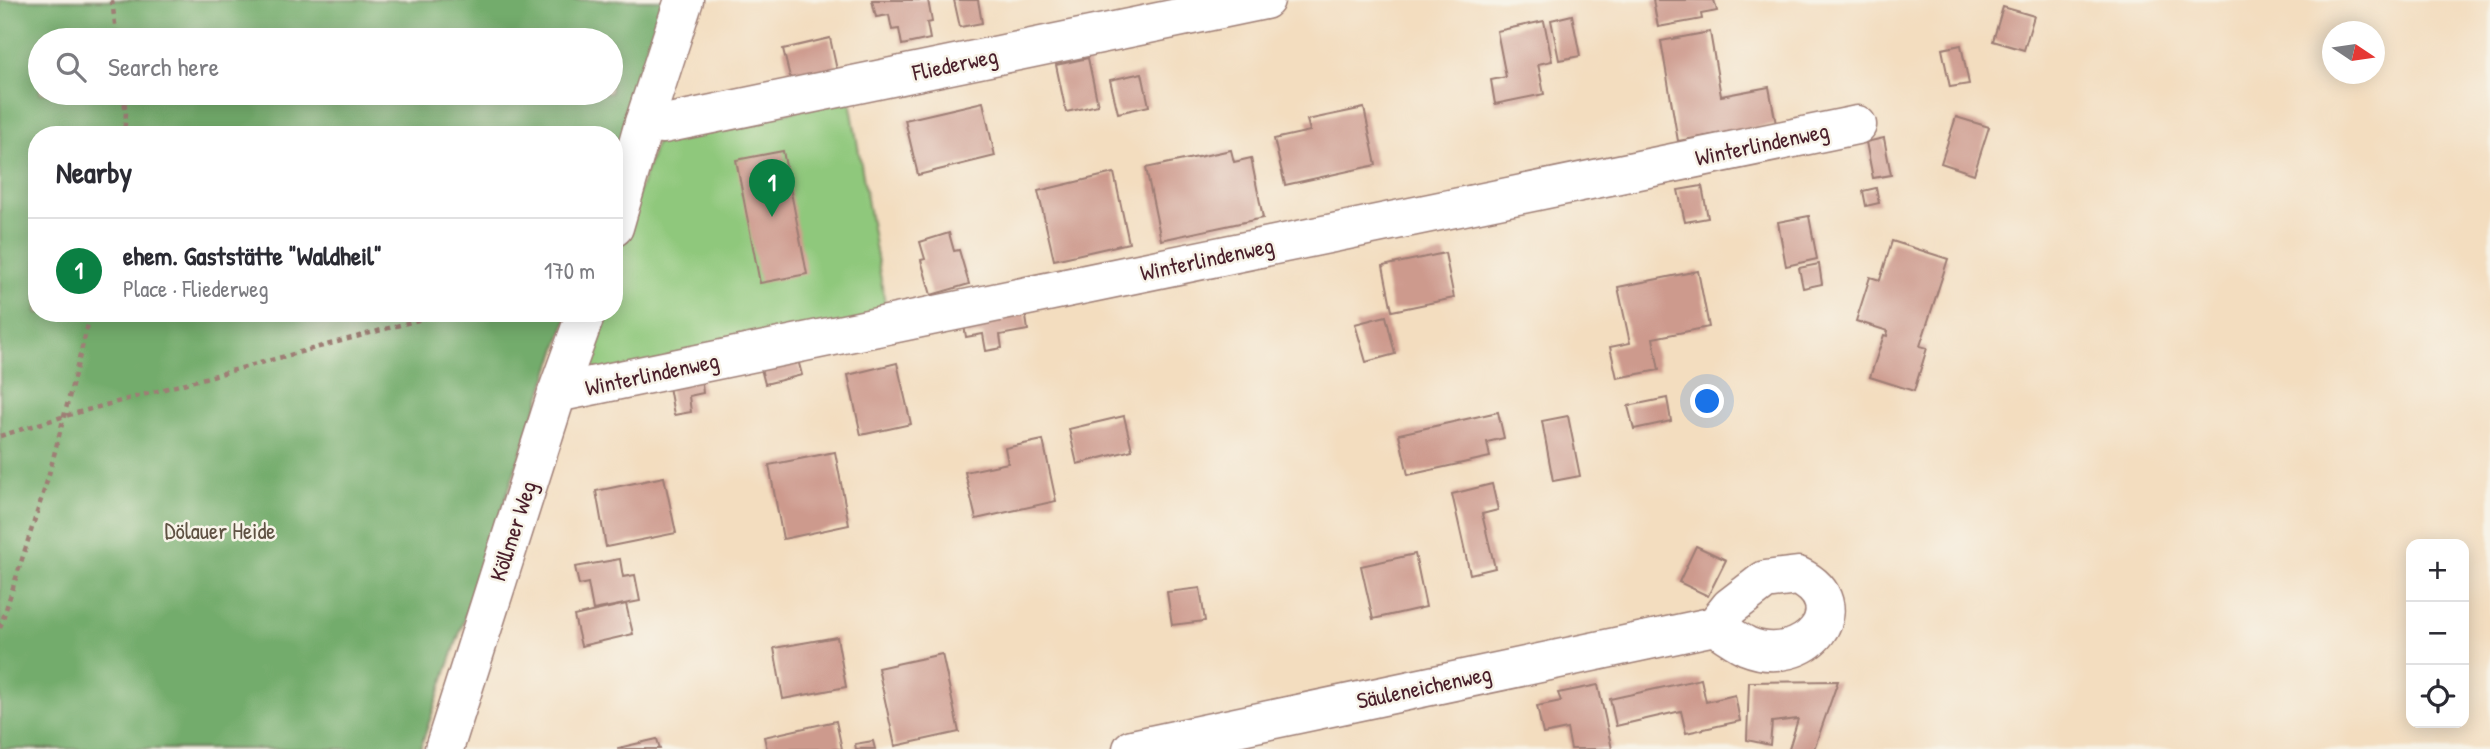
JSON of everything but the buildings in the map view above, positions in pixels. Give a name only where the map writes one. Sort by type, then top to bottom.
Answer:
[{"type":"street","points":[[623,196],[684,0]]},
{"type":"street","name":"Fliederweg","points":[[644,123],[664,124],[1265,0]]},
{"type":"street","name":"Winterlindenweg","points":[[557,393],[1857,125]]},
{"type":"street","name":"Köllmer Weg","points":[[444,749],[557,393],[583,322]]},
{"type":"street","name":"Säuleneichenweg","points":[[1132,749],[1715,626]]},
{"type":"path","points":[[112,0],[116,28]]},
{"type":"path","points":[[125,105],[125,126]]},
{"type":"path","points":[[0,628],[48,478],[89,322]]},
{"type":"path","points":[[0,436],[411,322]]},
{"type":"green space","name":"Dölauer Heide","points":[[0,0],[672,0],[623,139],[623,126],[28,126],[28,322],[566,322],[420,749],[0,749]]},
{"type":"green space","points":[[850,100],[887,315],[572,379],[593,322],[623,322],[623,235],[658,138]]},
{"type":"place","name":"ehem. Gaststätte \"Waldheil\"","points":[[772,217]]}]
